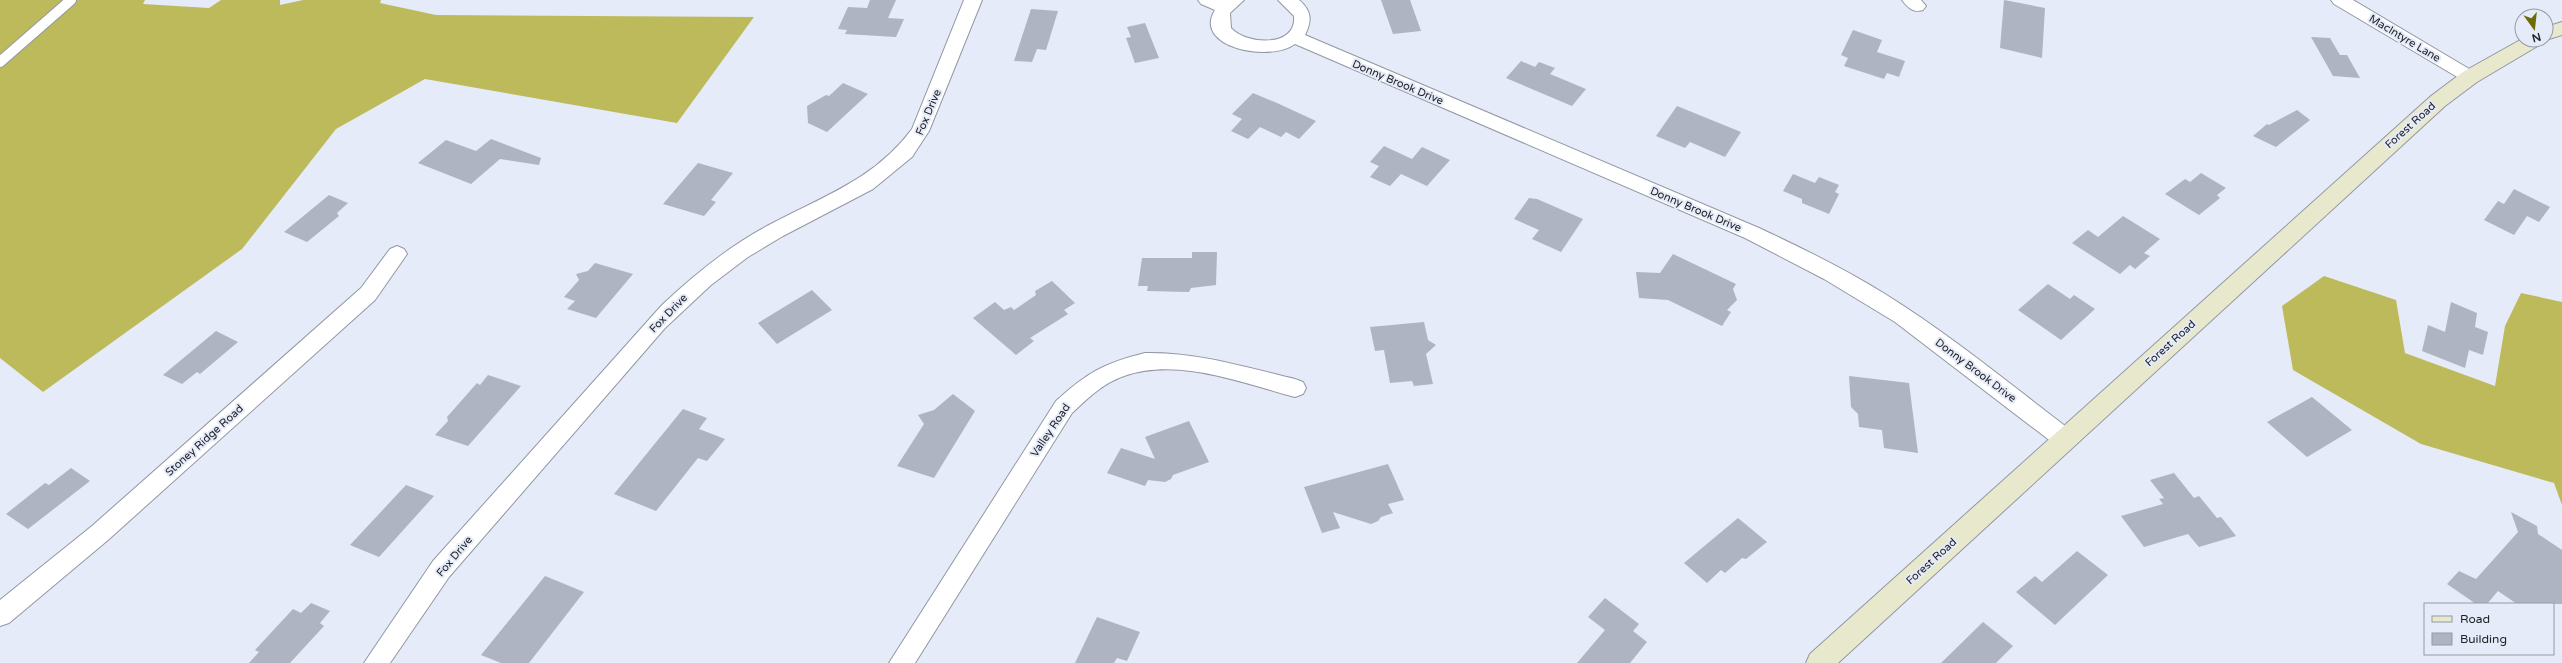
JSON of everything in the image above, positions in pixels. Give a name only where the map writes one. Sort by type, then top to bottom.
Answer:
[{"type":"main road","name":"Forest Road","points":[[1819,663],[2427,110],[2470,77],[2520,48]]},
{"type":"street","name":"Fox Drive","points":[[376,663],[441,569],[658,322],[687,292],[754,242],[791,222],[843,198],[875,179],[898,162],[911,147],[920,131],[973,0]]},
{"type":"street","points":[[1207,0],[1230,4],[1220,16],[1222,30],[1233,41],[1244,46],[1272,47],[1294,37],[1301,29],[1303,20],[1300,11],[1287,0]]},
{"type":"street","name":"MacIntyre Lane","points":[[2340,0],[2470,77]]},
{"type":"street","name":"Donny Brook Drive","points":[[1294,37],[1744,230],[1825,270],[1877,300],[1928,334],[2065,439]]},
{"type":"street","name":"Stoney Ridge Road","points":[[0,614],[100,533],[368,294],[396,254]]},
{"type":"street","name":"Valley Road","points":[[901,663],[1064,407],[1079,390],[1097,377],[1118,367],[1141,361],[1162,360],[1186,362],[1295,388]]},
{"type":"lane","points":[[0,62],[71,0]]},
{"type":"shaded area","points":[[0,0],[145,0],[143,4],[209,8],[221,0],[280,0],[280,5],[303,0],[381,0],[380,3],[436,15],[754,17],[677,123],[425,79],[336,129],[242,249],[43,392],[0,358]]},
{"type":"shaded area","points":[[2324,276],[2396,300],[2405,353],[2495,386],[2505,326],[2521,293],[2562,302],[2562,505],[2554,483],[2421,444],[2293,370],[2282,306]]},
{"type":"building","points":[[870,0],[896,0],[888,18],[904,19],[896,37],[845,34],[847,30],[838,29],[848,7],[867,8]]},
{"type":"building","points":[[1381,0],[1410,0],[1421,31],[1393,34]]},
{"type":"building","points":[[2004,0],[2045,8],[2042,58],[2000,48]]},
{"type":"building","points":[[1031,9],[1058,11],[1046,50],[1037,49],[1032,62],[1014,61]]},
{"type":"building","points":[[1145,23],[1159,58],[1135,63],[1126,38],[1131,37],[1127,27]]},
{"type":"building","points":[[1853,30],[1882,40],[1877,52],[1905,61],[1899,77],[1887,73],[1884,79],[1844,66],[1848,58],[1841,55]]},
{"type":"building","points":[[2311,37],[2330,38],[2340,55],[2347,55],[2360,78],[2333,76]]},
{"type":"building","points":[[1521,61],[1535,67],[1539,62],[1555,68],[1550,74],[1586,89],[1572,106],[1506,78]]},
{"type":"building","points":[[843,83],[868,94],[827,132],[808,123],[807,106],[826,95],[829,96]]},
{"type":"building","points":[[1253,93],[1316,121],[1299,139],[1286,132],[1281,137],[1260,127],[1248,139],[1231,131],[1242,119],[1232,114]]},
{"type":"building","points":[[1677,106],[1741,132],[1725,157],[1690,142],[1685,148],[1656,136]]},
{"type":"building","points":[[2297,110],[2310,120],[2276,147],[2253,136],[2267,124],[2269,125]]},
{"type":"building","points":[[491,139],[541,158],[539,165],[500,159],[471,184],[418,163],[446,140],[476,151]]},
{"type":"building","points":[[1384,146],[1412,159],[1422,147],[1450,160],[1427,186],[1401,174],[1390,186],[1370,177],[1379,166],[1370,162]]},
{"type":"building","points":[[698,163],[733,173],[711,200],[716,202],[704,216],[663,204]]},
{"type":"building","points":[[2201,173],[2226,188],[2217,195],[2220,198],[2199,215],[2165,194],[2185,179],[2190,182]]},
{"type":"building","points":[[1793,174],[1815,183],[1819,177],[1839,185],[1835,192],[1839,194],[1829,214],[1802,203],[1802,199],[1783,191]]},
{"type":"building","points":[[2514,189],[2550,207],[2539,222],[2527,216],[2514,235],[2484,220],[2498,201],[2504,204]]},
{"type":"building","points":[[329,195],[348,203],[337,213],[339,216],[307,242],[284,232]]},
{"type":"building","points":[[1529,198],[1537,199],[1583,219],[1561,252],[1532,239],[1539,230],[1514,219]]},
{"type":"building","points":[[2123,216],[2160,239],[2144,253],[2150,256],[2135,269],[2130,265],[2120,274],[2072,243],[2088,230],[2098,237]]},
{"type":"building","points":[[1192,252],[1217,252],[1216,285],[1191,288],[1189,292],[1147,291],[1148,286],[1138,286],[1142,258],[1192,258]]},
{"type":"building","points":[[1673,254],[1736,284],[1733,289],[1737,300],[1727,310],[1731,312],[1722,326],[1668,300],[1639,298],[1636,272],[1660,273]]},
{"type":"building","points":[[595,263],[633,274],[596,318],[567,309],[575,301],[564,297],[579,280],[576,274],[588,271]]},
{"type":"building","points":[[1052,281],[1075,303],[1064,310],[1068,314],[1030,338],[1034,341],[1016,355],[973,318],[995,302],[1004,310],[1011,307],[1014,310],[1036,295],[1035,291]]},
{"type":"building","points":[[2048,284],[2070,299],[2074,295],[2095,309],[2061,340],[2018,310]]},
{"type":"building","points":[[812,290],[832,310],[777,344],[758,323]]},
{"type":"building","points":[[2451,302],[2477,313],[2475,327],[2488,332],[2483,355],[2469,350],[2465,368],[2422,351],[2428,325],[2445,332]]},
{"type":"building","points":[[1424,322],[1428,340],[1436,345],[1426,354],[1433,384],[1414,386],[1412,381],[1390,383],[1384,350],[1375,351],[1370,327]]},
{"type":"building","points":[[216,331],[238,342],[200,374],[197,372],[182,384],[163,375]]},
{"type":"building","points":[[488,375],[521,386],[468,446],[435,435],[448,421],[447,417],[477,383],[480,385]]},
{"type":"building","points":[[1849,376],[1909,383],[1918,453],[1884,448],[1882,430],[1859,427],[1858,414],[1851,407]]},
{"type":"building","points":[[953,394],[975,411],[934,478],[897,466],[924,424],[918,415],[934,410]]},
{"type":"building","points":[[2312,397],[2352,430],[2307,457],[2267,422]]},
{"type":"building","points":[[683,409],[707,418],[699,429],[725,439],[707,461],[698,458],[656,511],[614,494]]},
{"type":"building","points":[[1189,421],[1209,462],[1173,475],[1171,479],[1165,482],[1148,480],[1145,486],[1107,473],[1121,448],[1155,459],[1145,437]]},
{"type":"building","points":[[1388,464],[1404,500],[1388,504],[1393,513],[1381,517],[1378,521],[1371,524],[1333,512],[1340,528],[1322,533],[1304,487]]},
{"type":"building","points":[[71,468],[90,481],[28,529],[6,514],[45,483],[49,485]]},
{"type":"building","points":[[2174,473],[2194,498],[2199,496],[2217,518],[2221,517],[2236,536],[2199,547],[2188,534],[2144,547],[2121,516],[2163,504],[2159,499],[2164,498],[2150,480]]},
{"type":"building","points":[[406,485],[434,496],[379,557],[350,545]]},
{"type":"building","points":[[2511,512],[2537,526],[2538,534],[2562,550],[2562,604],[2516,603],[2498,591],[2488,603],[2475,603],[2447,584],[2459,571],[2476,579],[2518,532]]},
{"type":"building","points":[[1738,518],[1767,542],[1746,559],[1742,558],[1725,573],[1721,570],[1707,583],[1684,563]]},
{"type":"building","points":[[2077,551],[2108,575],[2055,625],[2016,592],[2035,576],[2042,582]]},
{"type":"building","points":[[545,576],[584,592],[529,663],[501,663],[481,655]]},
{"type":"building","points":[[1605,598],[1639,624],[1633,631],[1647,642],[1630,663],[1577,663],[1605,630],[1588,617]]},
{"type":"building","points":[[311,603],[330,611],[320,623],[324,626],[290,663],[249,663],[259,652],[255,650],[293,609],[301,613]]},
{"type":"building","points":[[1097,617],[1140,632],[1127,661],[1117,658],[1114,663],[1075,663]]},
{"type":"building","points":[[1983,622],[2013,646],[1996,663],[1941,663]]}]
